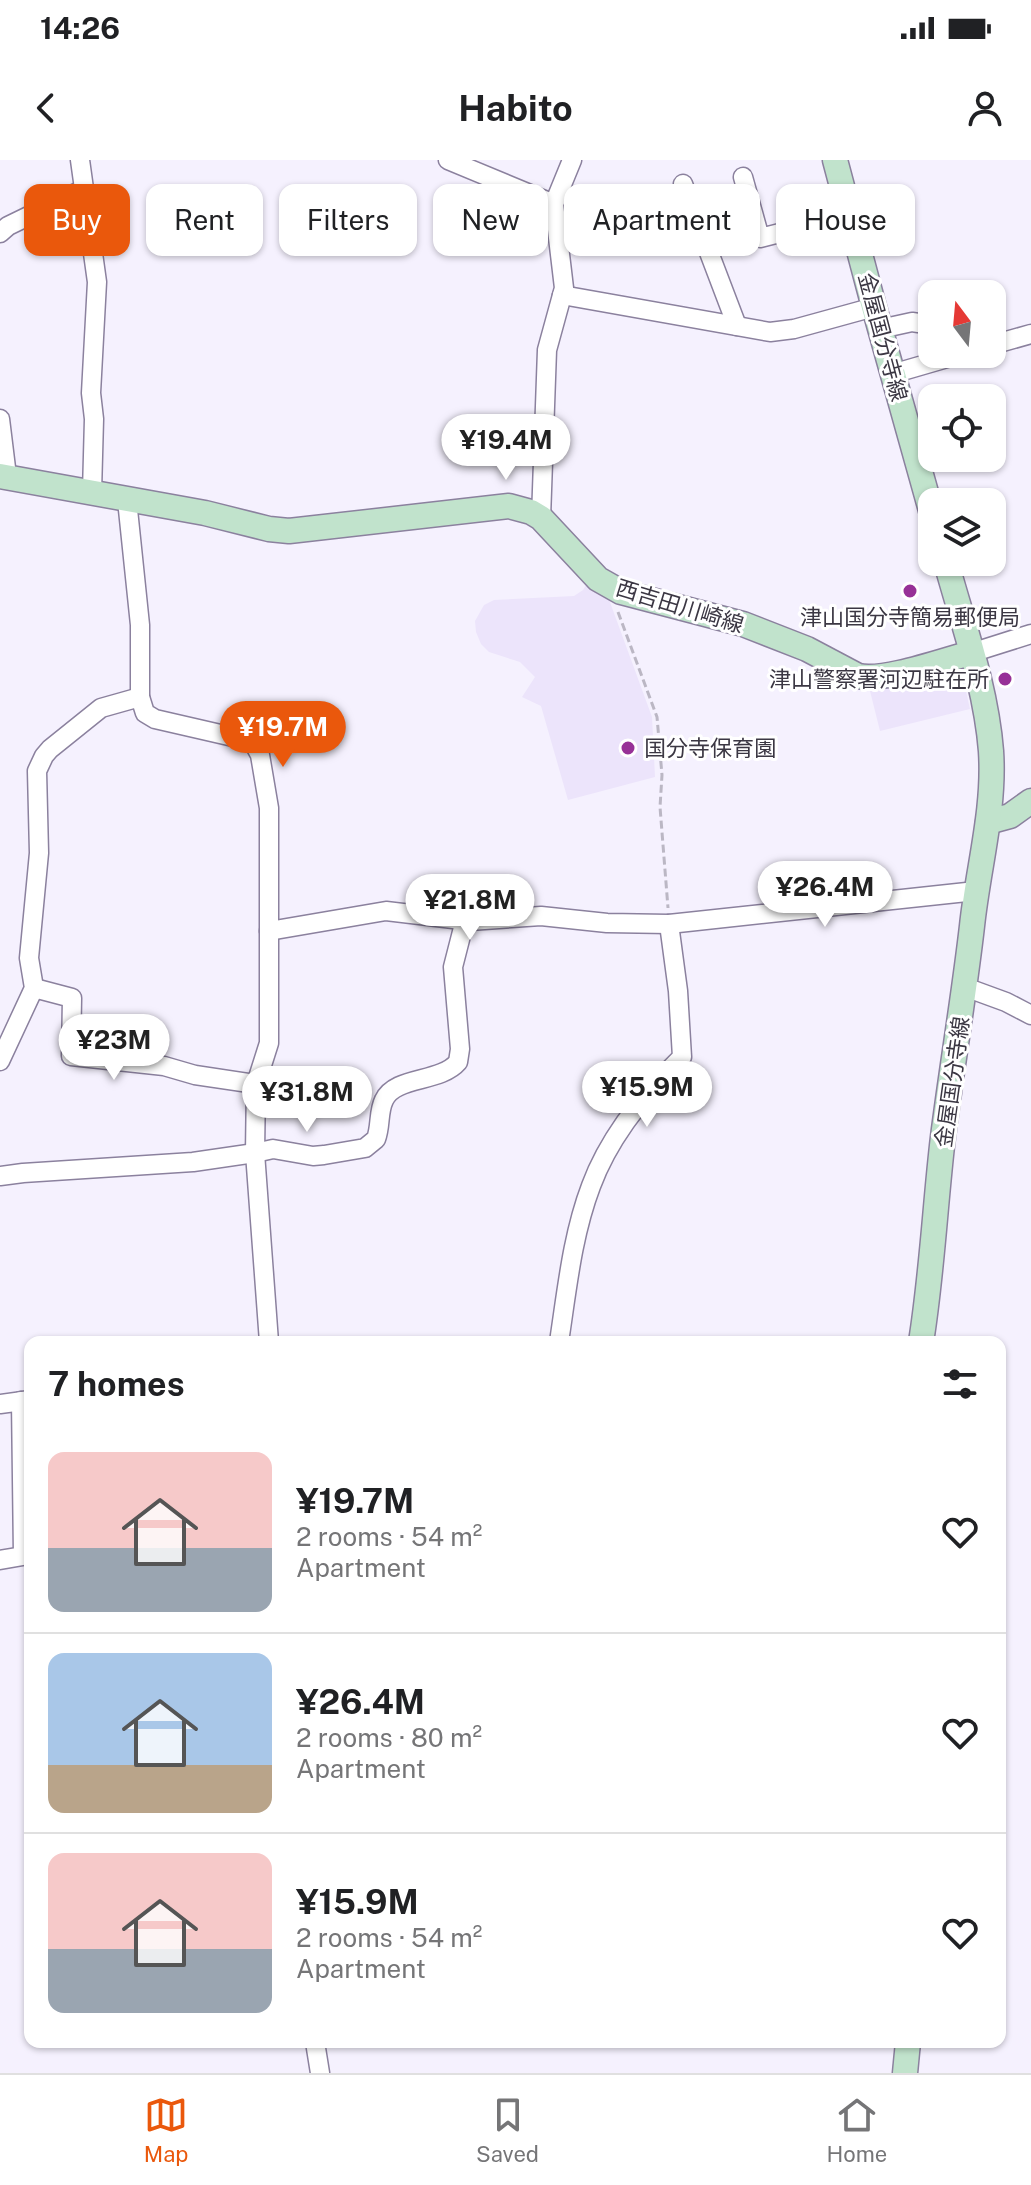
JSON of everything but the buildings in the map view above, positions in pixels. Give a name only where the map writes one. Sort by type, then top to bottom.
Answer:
[{"type":"main road","name":"金屋国分寺線","points":[[835,160],[842,184]]},
{"type":"main road","name":"金屋国分寺線","points":[[861,256],[925,488]]},
{"type":"main road","points":[[4,476],[289,531],[498,506],[519,507],[541,518]]},
{"type":"main road","name":"西吉田川崎線","points":[[541,518],[578,559],[608,586],[634,597],[743,624],[807,649],[848,672],[867,678],[971,653]]},
{"type":"main road","points":[[950,576],[984,703],[991,750],[988,822],[1010,816],[1031,801]]},
{"type":"main road","name":"金屋国分寺線","points":[[922,1336],[943,1138],[988,822]]},
{"type":"main road","points":[[905,2073],[907,2048]]},
{"type":"street","points":[[80,160],[82,184]]},
{"type":"street","points":[[448,160],[554,204]]},
{"type":"street","points":[[541,518],[547,350],[564,288],[554,204],[572,160]]},
{"type":"street","points":[[743,177],[760,238],[776,234]]},
{"type":"street","points":[[0,233],[24,218]]},
{"type":"street","points":[[92,492],[94,419],[91,393],[97,282],[93,256]]},
{"type":"street","points":[[710,256],[737,326]]},
{"type":"street","points":[[562,295],[770,332],[877,318],[918,323]]},
{"type":"street","points":[[1006,341],[1031,334]]},
{"type":"street","points":[[892,374],[918,366]]},
{"type":"street","points":[[0,419],[4,476]]},
{"type":"street","points":[[127,500],[140,625],[140,697],[145,713],[155,719],[254,744],[260,755],[269,808],[269,1043],[256,1084],[255,1153],[269,1336]]},
{"type":"street","points":[[971,653],[1031,634]]},
{"type":"street","points":[[0,1061],[34,988],[29,958],[39,853],[37,771],[50,749],[101,708],[140,697]]},
{"type":"street","points":[[269,931],[386,911],[465,920],[541,916],[607,923],[669,924],[976,891]]},
{"type":"street","points":[[0,1176],[193,1162],[273,1149],[313,1156],[365,1148],[376,1139],[384,1099],[392,1090],[437,1076],[454,1067],[460,1056],[454,960],[465,920]]},
{"type":"street","points":[[560,1336],[571,1261],[591,1185],[640,1103],[682,1057],[678,991],[669,924]]},
{"type":"street","points":[[965,987],[1031,1015]]},
{"type":"street","points":[[34,988],[72,998],[71,1056],[164,1066],[195,1075],[256,1084]]},
{"type":"street","points":[[0,1404],[24,1400]]},
{"type":"street","points":[[0,1560],[23,1556],[24,1504]]},
{"type":"street","points":[[316,2048],[320,2073]]},
{"type":"path","points":[[608,586],[657,717],[669,924]]},
{"type":"shaded area","points":[[588,582],[607,594],[652,717],[655,777],[568,800],[541,706],[522,697],[535,677],[520,662],[489,652],[481,644],[475,621],[484,605],[494,600],[574,596]]},
{"type":"shaded area","points":[[946,668],[962,673],[970,709],[880,731],[869,687]]},
{"type":"place","name":"津山国分寺簡易郵便局","points":[[910,591]]},
{"type":"place","name":"津山警察署河辺駐在所","points":[[1005,679]]},
{"type":"place","name":"国分寺保育園","points":[[628,748]]}]
